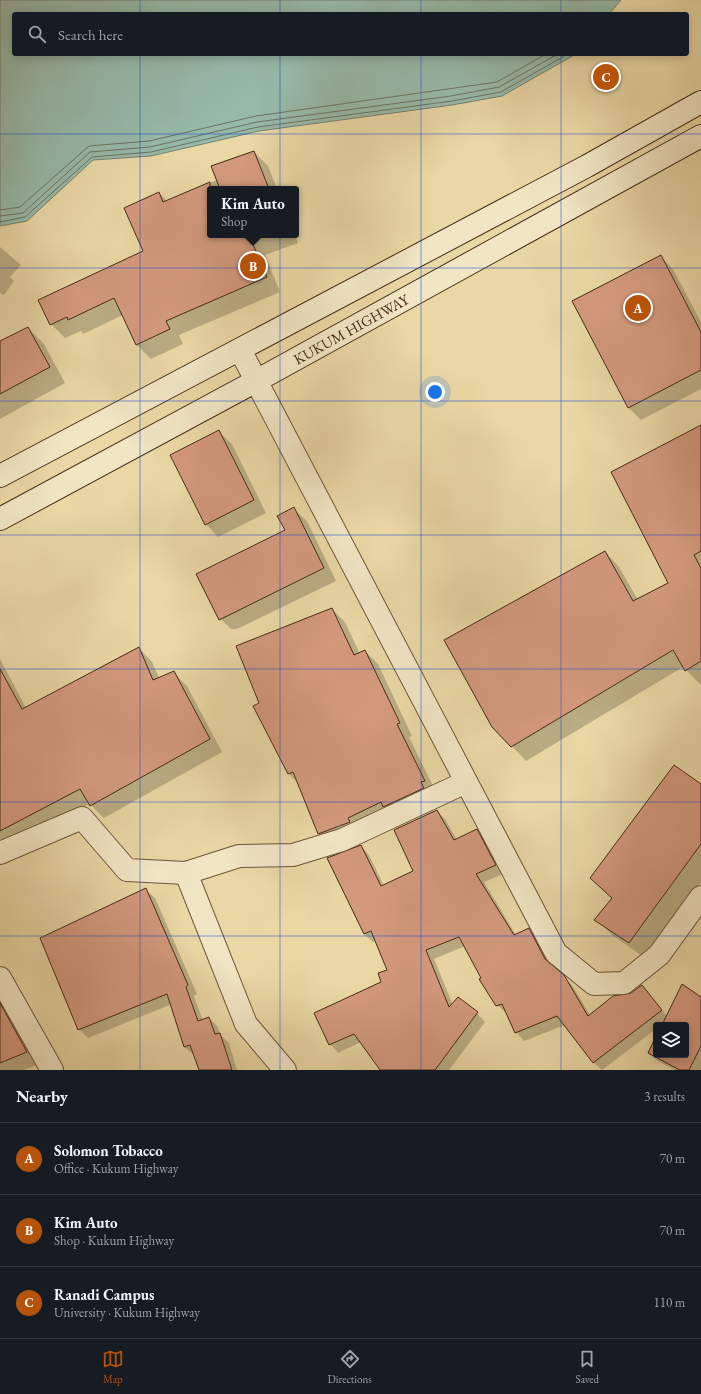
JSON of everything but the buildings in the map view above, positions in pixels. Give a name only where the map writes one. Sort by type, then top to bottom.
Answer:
[{"type":"street","points":[[0,476],[580,170],[701,102]]},
{"type":"street","name":"KUKUM HIGHWAY","points":[[0,519],[256,381],[701,136]]},
{"type":"street","points":[[240,350],[556,953],[594,984],[624,983],[659,955],[701,897]]},
{"type":"street","points":[[0,853],[82,818],[127,870],[186,873],[239,856],[293,855],[342,840],[466,782]]},
{"type":"street","points":[[186,873],[246,1024],[285,1070]]},
{"type":"street","points":[[0,978],[52,1070]]},
{"type":"water","points":[[0,0],[621,0],[611,12],[12,12],[12,56],[572,56],[502,96],[452,105],[259,131],[151,156],[93,160],[27,221],[0,226]]},
{"type":"place","name":"Ranadi Campus","points":[[606,77]]},
{"type":"place","name":"Kim Auto","points":[[253,266]]},
{"type":"place","name":"Solomon Tobacco","points":[[638,308]]}]
